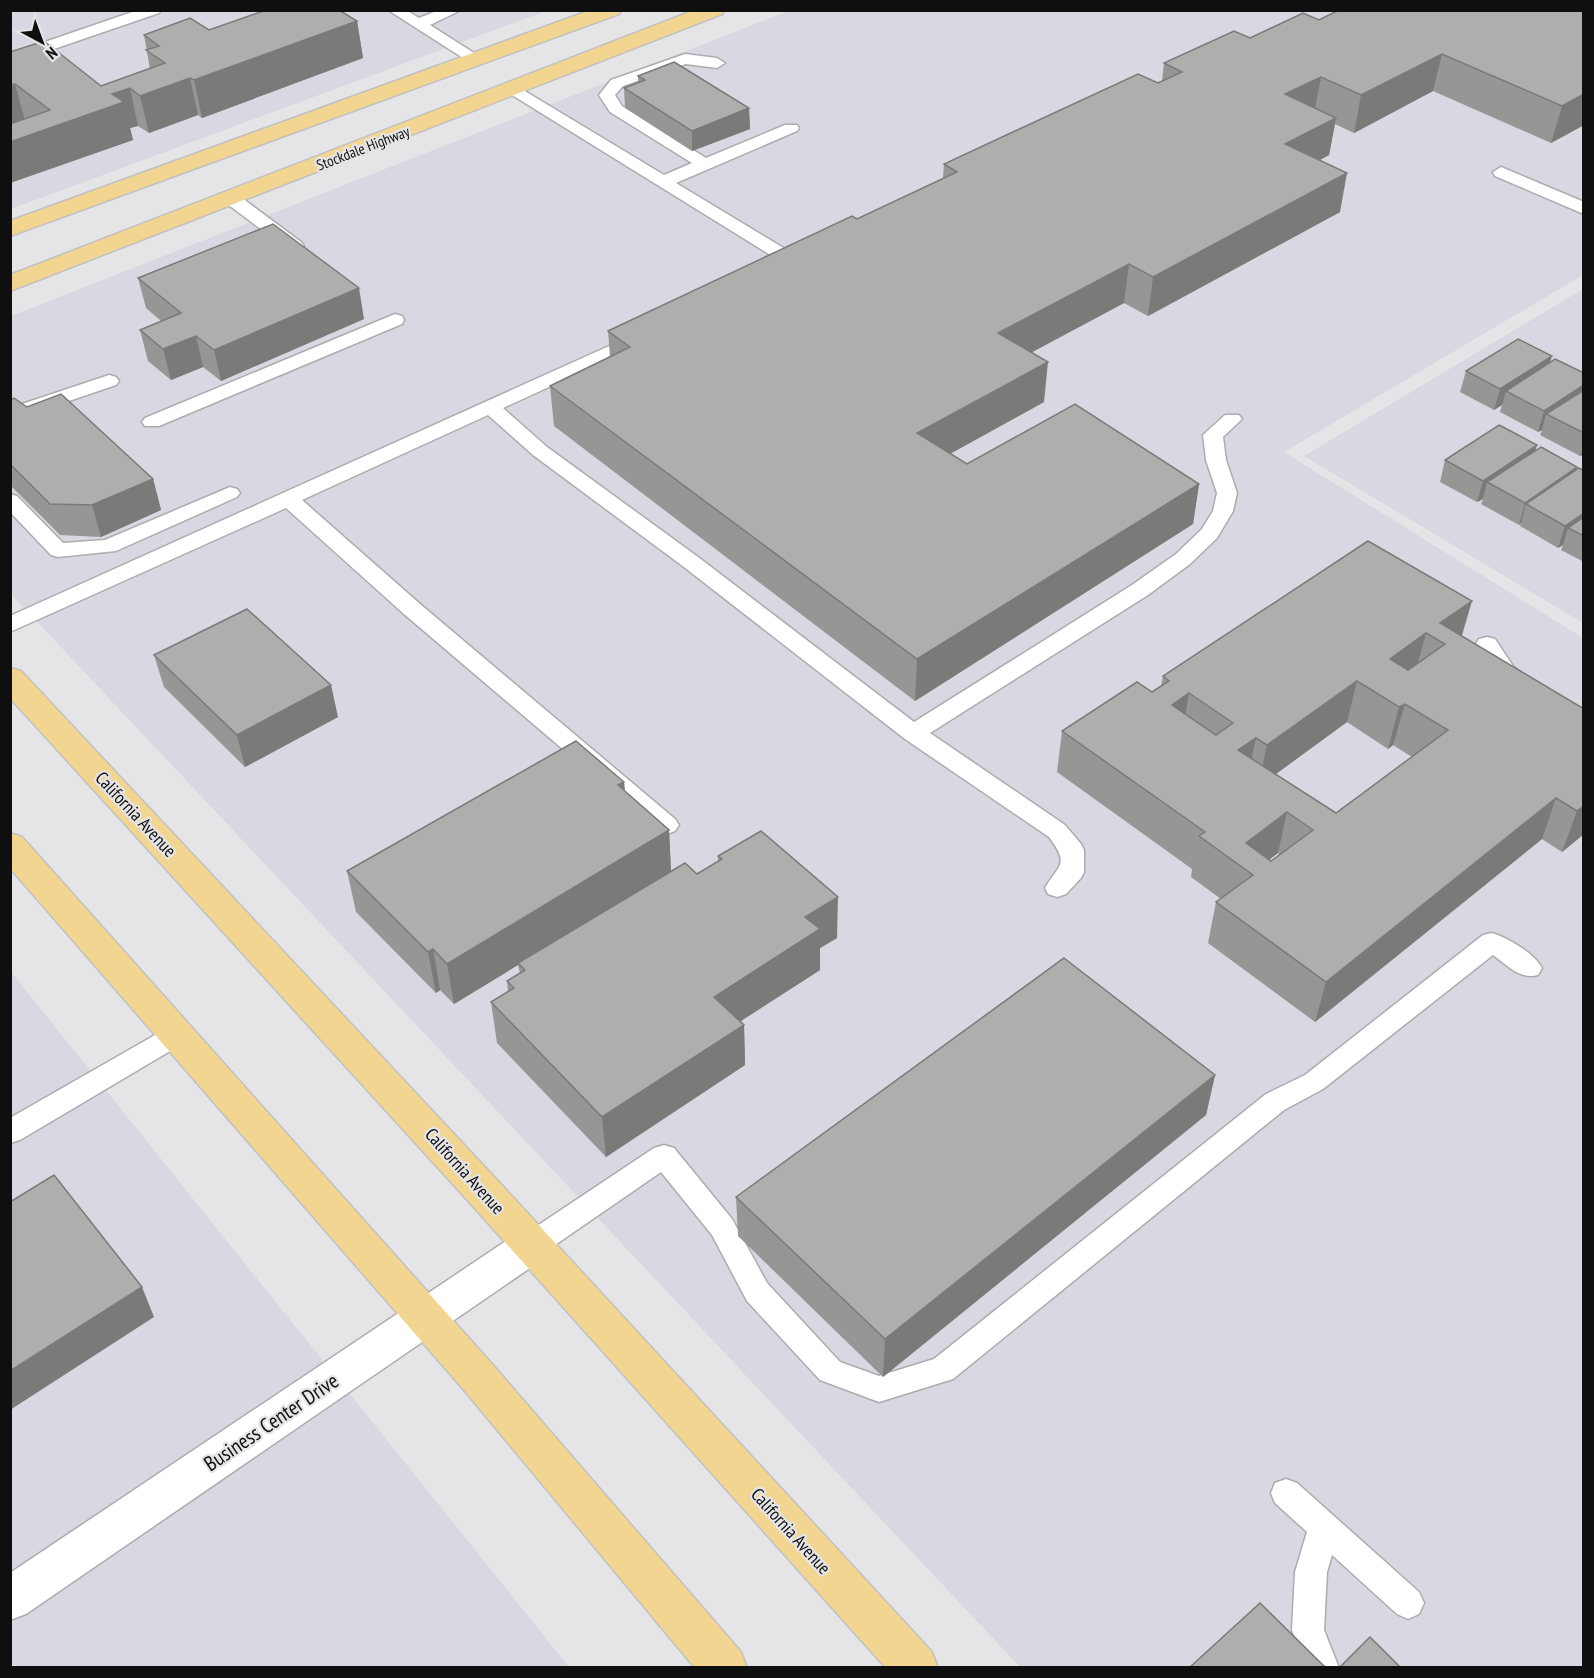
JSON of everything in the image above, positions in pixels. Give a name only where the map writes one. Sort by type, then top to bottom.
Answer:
[{"type":"main road","name":"Stockdale Highway","points":[[10,284],[715,10]]},
{"type":"main road","points":[[10,229],[245,142],[477,60],[594,13]]},
{"type":"main road","name":"California Avenue","points":[[10,678],[532,1245],[916,1668]]},
{"type":"main road","points":[[10,845],[426,1318],[725,1668]]},
{"type":"street","name":"Business Center Drive","points":[[10,1599],[532,1245]]},
{"type":"lane","points":[[10,59],[154,10]]},
{"type":"lane","points":[[395,10],[477,60]]},
{"type":"lane","points":[[417,24],[454,10]]},
{"type":"lane","points":[[705,164],[616,109],[607,95],[617,83],[685,59],[717,63]]},
{"type":"lane","points":[[512,90],[799,264]]},
{"type":"lane","points":[[663,182],[791,128]]},
{"type":"lane","points":[[1501,172],[1584,209]]},
{"type":"lane","points":[[232,199],[305,252]]},
{"type":"lane","points":[[780,273],[818,255]]},
{"type":"lane","points":[[152,422],[395,320]]},
{"type":"lane","points":[[10,625],[491,408],[653,332]]},
{"type":"lane","points":[[10,398],[105,377],[10,415]]},
{"type":"lane","points":[[491,408],[540,451],[691,562],[913,733],[1057,831],[1072,850],[1072,872],[1057,888]]},
{"type":"lane","points":[[913,733],[1140,590],[1183,560],[1210,533],[1223,511],[1227,493],[1216,460],[1213,435],[1232,419]]},
{"type":"lane","points":[[10,500],[58,550],[109,546],[230,493]]},
{"type":"lane","points":[[288,499],[412,609],[667,825]]},
{"type":"lane","points":[[1486,644],[1505,670],[1533,691]]},
{"type":"lane","points":[[532,1245],[664,1156],[722,1227],[757,1292],[830,1371],[879,1389],[943,1370],[1275,1102],[1314,1082],[1492,942],[1529,968]]},
{"type":"lane","points":[[10,1132],[178,1034]]},
{"type":"lane","points":[[1286,1493],[1408,1603]]},
{"type":"lane","points":[[1323,1668],[1308,1630],[1311,1572],[1324,1528]]},
{"type":"shaded area","points":[[11,11],[546,11],[11,209]]},
{"type":"shaded area","points":[[788,11],[1583,11],[1583,275],[1284,452],[1583,638],[1583,1667],[1020,1667],[11,594],[11,316]]},
{"type":"shaded area","points":[[1583,289],[1583,623],[1304,456]]},
{"type":"shaded area","points":[[11,972],[569,1667],[11,1667]]},
{"type":"building","points":[[266,10],[339,10],[357,21],[194,80],[190,78],[140,96],[130,88],[112,94],[124,102],[10,142],[10,124],[50,110],[15,84],[10,85],[10,52],[44,41],[101,86],[165,63],[146,50],[159,46],[144,35],[190,18],[209,30]]},
{"type":"building","points":[[1339,10],[1584,10],[1584,94],[1562,106],[1442,54],[1361,95],[1321,77],[1285,94],[1336,118],[1285,144],[1347,173],[1153,277],[1129,264],[998,333],[1048,362],[917,433],[967,464],[1075,404],[1199,484],[917,659],[550,386],[630,347],[608,331],[852,216],[857,219],[957,172],[944,164],[1138,74],[1158,83],[1182,72],[1164,63],[1234,31],[1250,38],[1303,13],[1319,20]]},
{"type":"building","points":[[674,62],[749,108],[692,131],[624,88],[645,80],[638,76]]},
{"type":"building","points":[[273,224],[359,288],[214,350],[196,336],[163,349],[140,330],[181,313],[138,278]]},
{"type":"building","points":[[1518,339],[1552,356],[1500,389],[1466,371]]},
{"type":"building","points":[[1555,359],[1584,373],[1584,385],[1544,411],[1506,391]]},
{"type":"building","points":[[1584,390],[1584,433],[1546,414]]},
{"type":"building","points":[[61,394],[153,479],[92,505],[50,504],[10,464],[10,400],[14,398],[27,407]]},
{"type":"building","points":[[1499,425],[1537,445],[1483,481],[1445,460]]},
{"type":"building","points":[[1541,447],[1577,467],[1525,503],[1487,482]]},
{"type":"building","points":[[1579,468],[1584,471],[1584,513],[1565,526],[1526,504]]},
{"type":"building","points":[[1584,517],[1584,536],[1568,528]]},
{"type":"building","points":[[1368,541],[1472,601],[1440,623],[1584,709],[1584,806],[1577,811],[1556,798],[1326,982],[1216,902],[1253,875],[1199,836],[1205,832],[1062,731],[1137,682],[1152,692],[1169,681],[1163,676]],"holes":[[[1426,633],[1445,644],[1408,670],[1390,659]],[[1357,681],[1399,707],[1405,704],[1448,730],[1336,813],[1238,750],[1256,738],[1267,745]],[[1189,693],[1233,723],[1216,735],[1172,705]],[[1287,812],[1313,830],[1271,861],[1246,843]]]},
{"type":"building","points":[[247,609],[331,685],[237,735],[154,655]]},
{"type":"building","points":[[576,741],[624,782],[618,785],[669,830],[447,964],[433,949],[428,952],[347,871]]},
{"type":"building","points":[[761,831],[838,897],[805,917],[820,929],[714,997],[744,1025],[602,1117],[491,1002],[514,988],[507,981],[525,970],[518,963],[685,863],[697,874],[722,859],[718,856]]},
{"type":"building","points":[[1064,958],[1215,1075],[885,1339],[736,1197]]},
{"type":"building","points":[[54,1175],[142,1287],[10,1371],[10,1202]]},
{"type":"building","points":[[1260,1603],[1326,1668],[1189,1668]]},
{"type":"building","points":[[1370,1637],[1401,1668],[1339,1668]]}]
